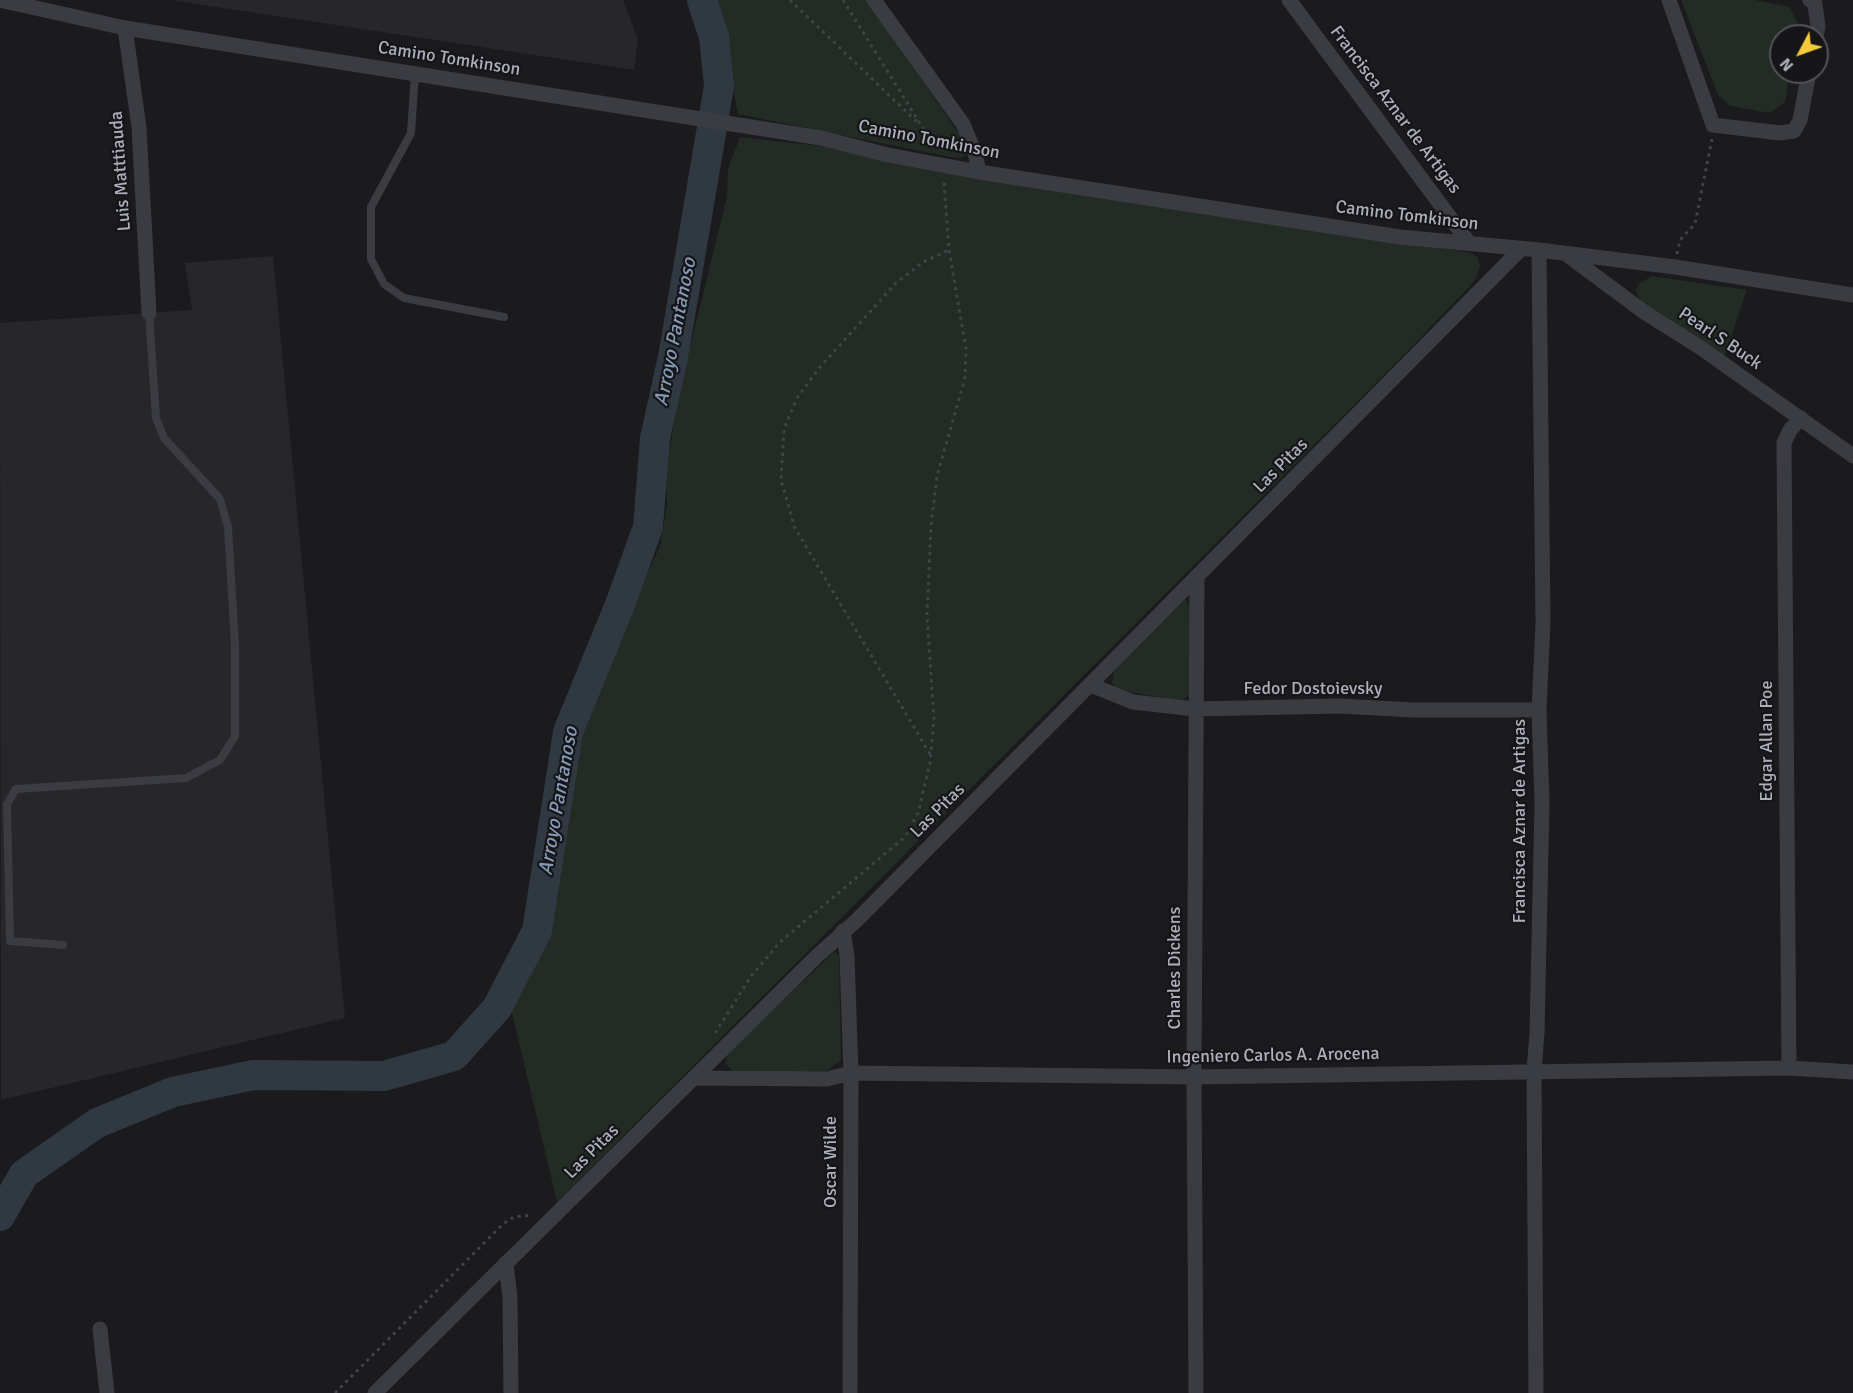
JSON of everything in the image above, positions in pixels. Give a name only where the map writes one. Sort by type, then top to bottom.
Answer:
[{"type":"street","name":"Camino Tomkinson","points":[[0,0],[126,28],[821,138],[888,155],[979,172],[1400,237],[1539,250],[1675,267],[1853,295]]},
{"type":"street","points":[[42,0],[73,18]]},
{"type":"street","points":[[874,0],[963,124],[975,153],[979,172]]},
{"type":"street","points":[[1669,0],[1713,125],[1780,133],[1794,130],[1800,120],[1807,84]]},
{"type":"street","points":[[1810,0],[1815,4],[1818,24]]},
{"type":"street","name":"Francisca Aznar de Artigas","points":[[1295,1],[1469,243]]},
{"type":"street","name":"Luis Matttiauda","points":[[126,28],[139,127],[149,313]]},
{"type":"street","name":"Las Pitas","points":[[375,1393],[1091,685],[1521,249]]},
{"type":"street","name":"Francisca Aznar de Artigas","points":[[1536,1393],[1534,1071],[1541,814],[1539,710],[1543,623],[1539,250]]},
{"type":"street","name":"Pearl S Buck","points":[[1566,254],[1644,312],[1853,456]]},
{"type":"street","name":"Edgar Allan Poe","points":[[1789,1068],[1784,443],[1790,430],[1801,418]]},
{"type":"street","name":"Charles Dickens","points":[[1196,1393],[1194,1077],[1197,579]]},
{"type":"street","name":"Fedor Dostoievsky","points":[[1091,685],[1133,702],[1195,710],[1340,705],[1413,710],[1539,710]]},
{"type":"street","name":"Oscar Wilde","points":[[843,931],[847,956],[850,1073],[850,1393]]},
{"type":"street","name":"Ingeniero Carlos A. Arocena","points":[[694,1078],[827,1079],[850,1073],[1194,1077],[1789,1068],[1853,1072]]},
{"type":"street","points":[[506,1263],[510,1298],[511,1393]]},
{"type":"street","points":[[100,1329],[107,1393]]},
{"type":"lane","points":[[415,73],[411,134],[371,207],[371,259],[384,284],[404,298],[504,318]]},
{"type":"lane","points":[[63,945],[10,941],[7,804],[16,789],[186,778],[220,760],[235,736],[235,645],[228,527],[220,499],[164,438],[156,418],[149,313]]},
{"type":"path","points":[[790,0],[921,126]]},
{"type":"path","points":[[711,1039],[752,975],[780,942],[905,837],[918,813],[931,756],[934,719],[927,616],[931,526],[937,476],[965,378],[966,349],[949,250],[944,180],[921,126],[843,0]]},
{"type":"path","points":[[1675,267],[1680,240],[1691,229],[1697,217],[1713,125]]},
{"type":"path","points":[[931,756],[795,528],[781,480],[784,429],[797,398],[820,367],[896,283],[923,262],[949,250]]},
{"type":"path","points":[[336,1393],[503,1224],[514,1216],[526,1217],[537,1213]]},
{"type":"shaded area","points":[[170,0],[623,0],[638,39],[634,70]]},
{"type":"shaded area","points":[[715,0],[867,0],[968,147],[967,154],[961,158],[950,157],[738,114]]},
{"type":"shaded area","points":[[1681,0],[1755,0],[1790,7],[1798,24],[1769,24],[1769,84],[1788,84],[1785,102],[1770,113],[1730,106],[1718,95]]},
{"type":"shaded area","points":[[740,137],[839,148],[1472,253],[1478,258],[1480,266],[1477,277],[1470,286],[1404,355],[557,1202],[511,1009],[540,926],[549,848],[582,729],[606,663],[660,546],[667,506],[666,470],[679,392],[727,196],[728,168]]},
{"type":"shaded area","points":[[273,256],[345,1018],[1,1100],[0,323],[192,310],[185,263]]},
{"type":"shaded area","points":[[1652,276],[1747,290],[1724,357],[1643,304],[1635,290],[1640,283]]},
{"type":"shaded area","points":[[1185,599],[1190,609],[1189,695],[1181,701],[1118,690],[1112,683],[1114,668]]},
{"type":"shaded area","points":[[835,951],[839,956],[841,1060],[825,1072],[739,1074],[731,1070],[725,1063],[728,1052]]},
{"type":"waterway","name":"Arroyo Pantanoso","points":[[0,1216],[24,1174],[97,1123],[173,1092],[253,1075],[384,1076],[454,1056],[497,1008],[537,931],[568,732],[621,602],[648,527],[655,438],[673,357],[719,86],[714,37],[702,0]]}]
